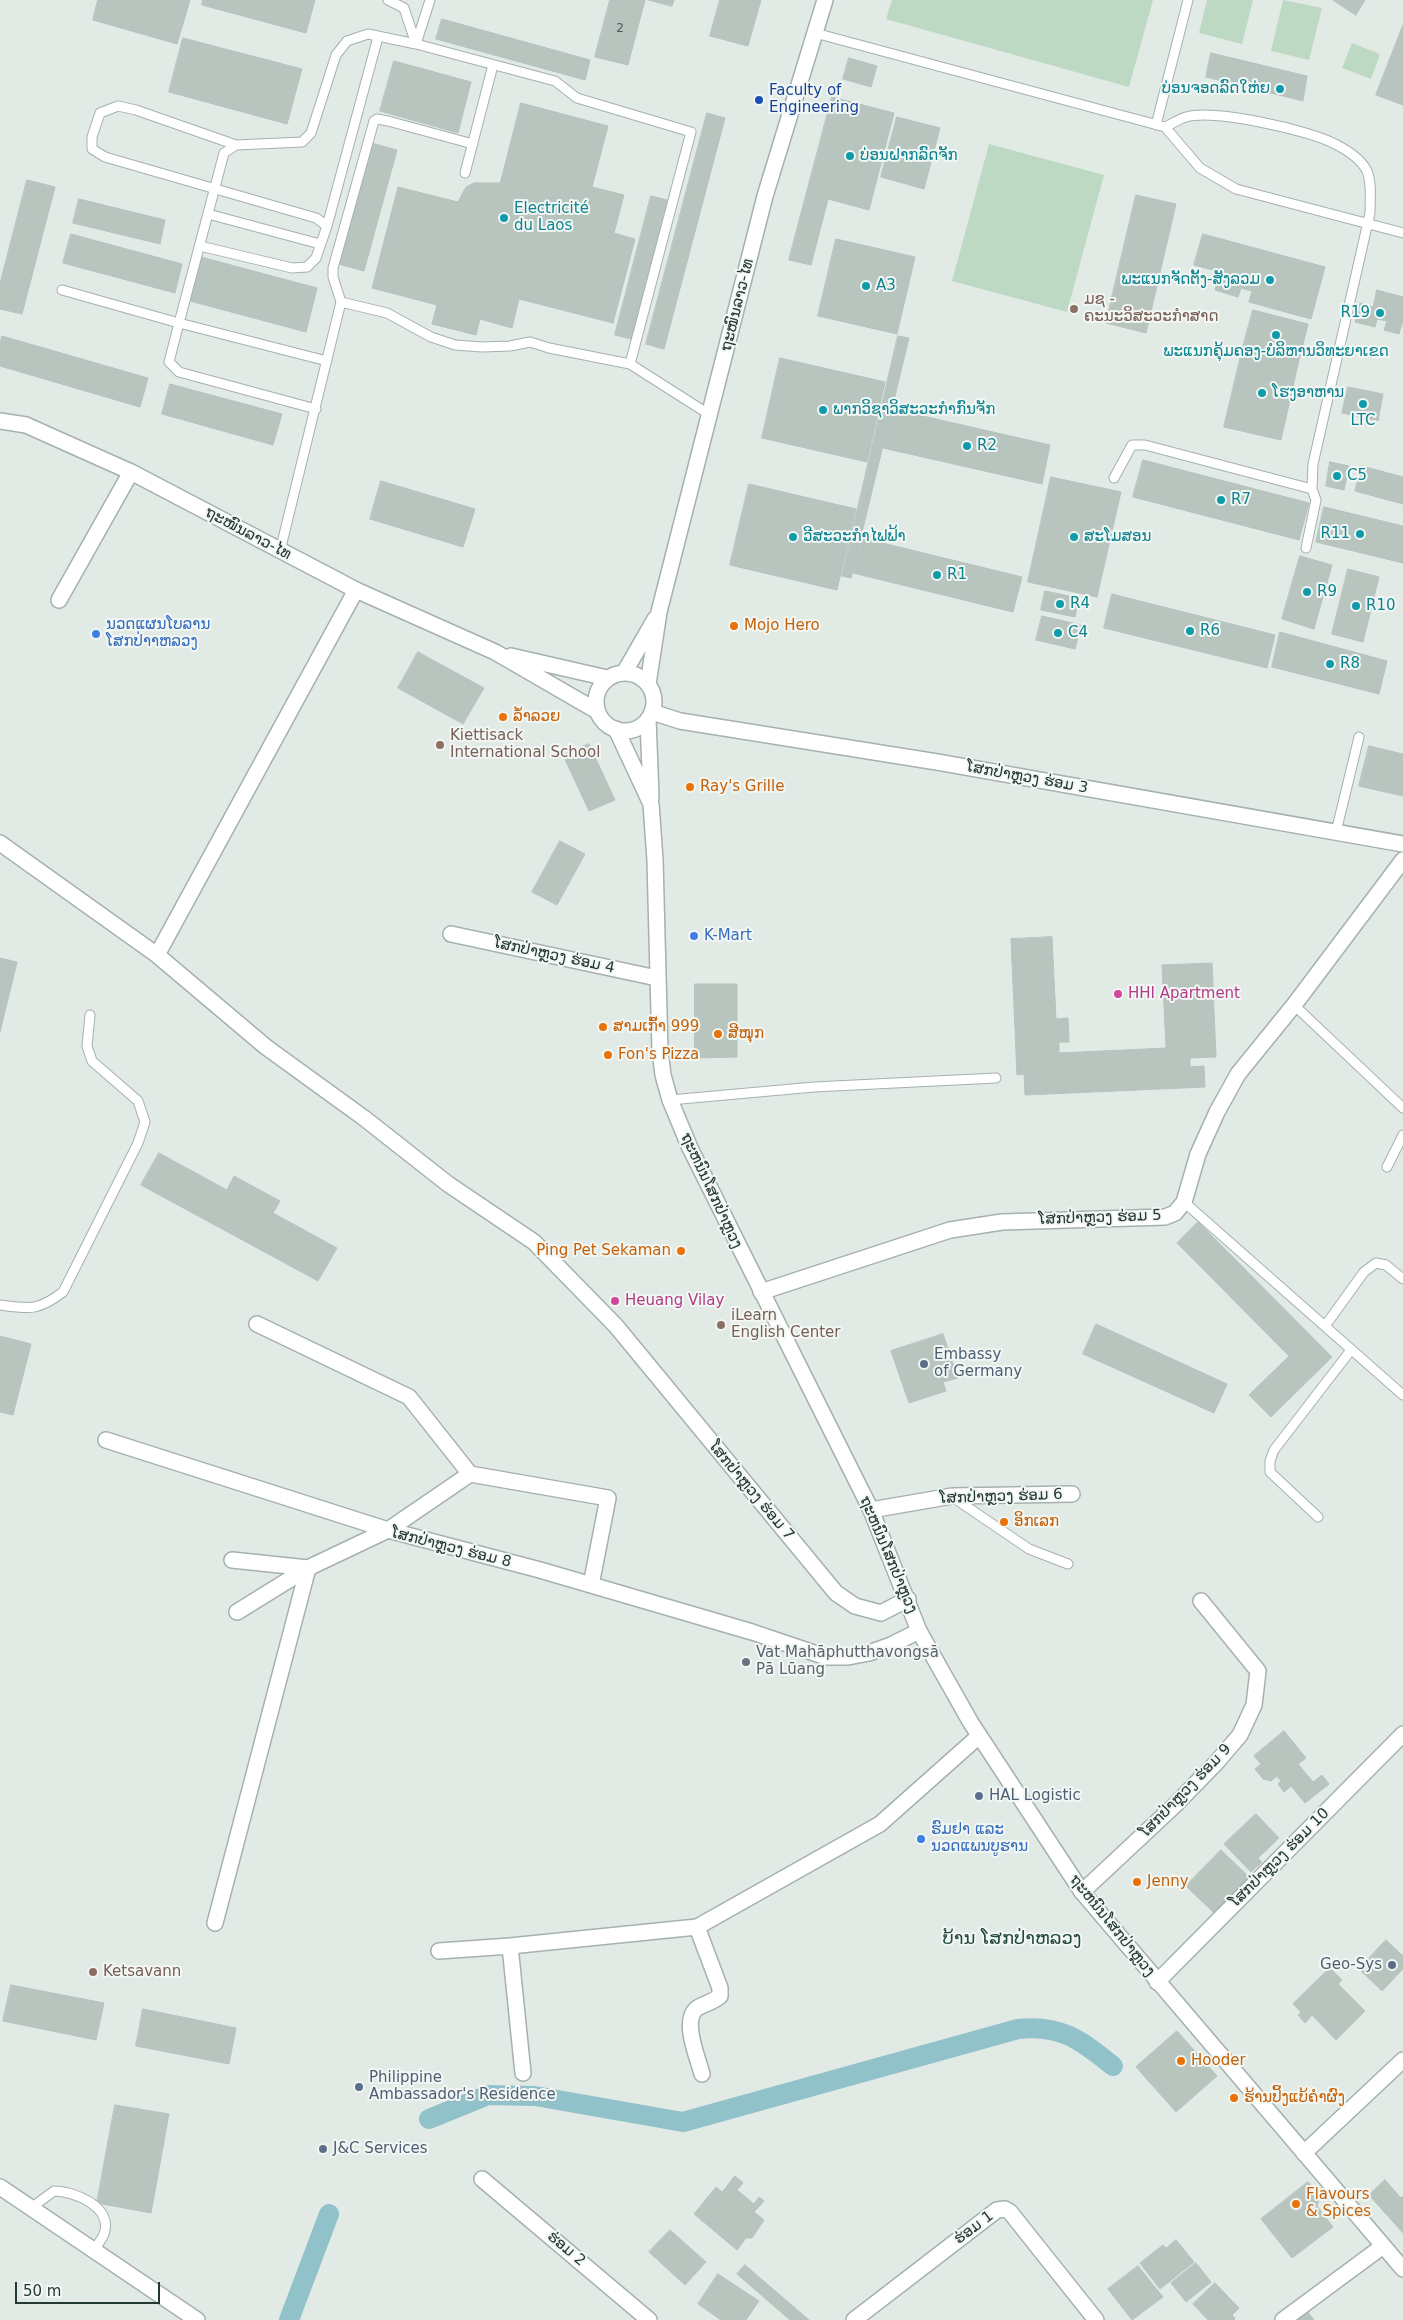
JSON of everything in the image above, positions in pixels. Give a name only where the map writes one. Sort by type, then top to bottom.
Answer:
[{"type":"street","name":"ຖະໜົນລາວ-ໄທ","points":[[648,684],[659,612],[765,196],[825,0]]},
{"type":"street","name":"ຖະໜົນລາວ-ໄທ","points":[[0,421],[26,425],[130,472],[356,590],[495,652],[597,710]]},
{"type":"street","points":[[59,600],[130,472]]},
{"type":"street","points":[[158,955],[356,590]]},
{"type":"street","name":"ຖະໜົນລາວ-ໄທ","points":[[624,673],[659,612]]},
{"type":"street","name":"ຖະໜົນລາວ-ໄທ","points":[[495,652],[607,678]]},
{"type":"street","points":[[650,715],[634,729],[616,729],[601,719],[597,710],[597,692],[607,678],[624,673],[640,677],[648,684],[654,702],[650,715],[651,804]]},
{"type":"street","name":"ໂສກປ່າຫຼວງ ຮ່ອມ 3","points":[[650,715],[937,762],[1403,844]]},
{"type":"street","name":"ຖະຫນົນໂສກປ່າຫຼວງ","points":[[616,729],[651,804],[656,860],[660,1051],[663,1075],[670,1100],[697,1164],[871,1510],[908,1598],[919,1630],[979,1736],[1082,1892],[1403,2269]]},
{"type":"street","name":"ໂສກປ່າຫຼວງ ຮ່ອມ 7","points":[[0,843],[158,955],[266,1047],[364,1118],[448,1184],[534,1242],[616,1326],[836,1593],[855,1606],[881,1613],[908,1598]]},
{"type":"street","points":[[1184,1202],[1198,1154],[1221,1104],[1238,1074],[1294,1005],[1403,860]]},
{"type":"street","name":"ໂສກປ່າຫຼວງ ຮ່ອມ 4","points":[[451,934],[657,978]]},
{"type":"street","name":"ໂສກປ່າຫຼວງ ຮ່ອມ 5","points":[[761,1292],[950,1230],[1002,1222],[1165,1217],[1175,1213],[1184,1202]]},
{"type":"street","points":[[257,1324],[408,1397],[470,1474],[608,1498],[591,1586]]},
{"type":"street","points":[[106,1440],[388,1530],[470,1474]]},
{"type":"street","name":"ໂສກປ່າຫຼວງ ຮ່ອມ 6","points":[[871,1510],[952,1496],[1072,1494]]},
{"type":"street","name":"ໂສກປ່າຫຼວງ ຮ່ອມ 8","points":[[237,1612],[308,1568],[388,1530],[540,1570],[752,1632],[826,1657],[848,1657],[869,1653],[891,1646],[919,1630]]},
{"type":"street","points":[[215,1923],[308,1568],[232,1560]]},
{"type":"street","name":"ໂສກປ່າຫຼວງ ຮ່ອມ 9","points":[[1082,1892],[1119,1859],[1216,1763],[1240,1735],[1254,1705],[1258,1671],[1202,1602]]},
{"type":"street","name":"ໂສກປ່າຫຼວງ ຮ່ອມ 10","points":[[1157,1982],[1403,1734]]},
{"type":"street","points":[[439,1951],[510,1946],[697,1927],[880,1824],[979,1736]]},
{"type":"street","points":[[697,1927],[720,1988],[720,1996],[712,2003],[697,2008],[691,2015],[689,2024],[702,2074]]},
{"type":"street","points":[[510,1946],[523,2073]]},
{"type":"street","points":[[1304,2153],[1403,2060]]},
{"type":"street","name":"ຮ່ອມ 2","points":[[482,2179],[650,2320]]},
{"type":"street","points":[[0,2187],[197,2320]]},
{"type":"street","name":"ຮ່ອມ 1","points":[[854,2320],[997,2210],[1005,2209],[1010,2212],[1096,2320]]},
{"type":"street","points":[[1283,2320],[1383,2246]]},
{"type":"lane","points":[[388,0],[404,8],[416,44]]},
{"type":"lane","points":[[416,44],[430,0]]},
{"type":"lane","points":[[1156,124],[1188,0]]},
{"type":"lane","points":[[815,33],[1166,127],[1200,168],[1236,189],[1403,233]]},
{"type":"lane","points":[[327,226],[316,218],[105,157],[92,149],[92,137],[100,113],[118,106],[136,110],[236,145],[302,142],[311,133],[336,55],[347,41],[368,34],[416,44],[555,81],[577,98],[691,132],[630,364]]},
{"type":"lane","points":[[200,246],[292,268],[307,267],[316,258],[327,226],[378,36]]},
{"type":"lane","points":[[465,173],[493,65]]},
{"type":"lane","points":[[1166,127],[1186,117],[1227,116],[1302,133],[1335,144],[1359,160],[1367,172],[1370,189],[1367,223],[1313,464],[1312,489],[1316,500],[1306,548]]},
{"type":"lane","points":[[280,551],[341,302],[333,277],[333,268],[374,121],[377,119],[388,121],[473,144]]},
{"type":"lane","points":[[236,145],[224,153],[169,362],[179,372],[316,409]]},
{"type":"lane","points":[[208,214],[320,244]]},
{"type":"lane","points":[[62,290],[179,323],[327,361]]},
{"type":"lane","points":[[341,302],[387,312],[431,337],[454,345],[510,346],[530,342],[549,348],[630,364],[710,415]]},
{"type":"lane","points":[[1114,478],[1132,445],[1144,445],[1312,489]]},
{"type":"lane","points":[[1336,832],[1359,737]]},
{"type":"lane","points":[[1294,1005],[1403,1108]]},
{"type":"lane","points":[[0,1305],[28,1309],[47,1304],[63,1292],[138,1143],[144,1122],[138,1101],[92,1061],[87,1046],[90,1015]]},
{"type":"lane","points":[[670,1100],[814,1087],[996,1078]]},
{"type":"lane","points":[[1387,1166],[1403,1135]]},
{"type":"lane","points":[[1184,1202],[1403,1395]]},
{"type":"lane","points":[[1324,1326],[1364,1272],[1376,1263],[1386,1265],[1403,1279]]},
{"type":"lane","points":[[1318,1518],[1270,1472],[1270,1461],[1274,1450],[1351,1350]]},
{"type":"lane","points":[[952,1496],[1028,1550],[1068,1564]]},
{"type":"lane","points":[[31,2208],[54,2191],[71,2193],[87,2200],[98,2210],[105,2226],[105,2233],[94,2251]]},
{"type":"green space","points":[[892,0],[1153,0],[1129,87],[886,19]]},
{"type":"green space","points":[[1207,0],[1253,0],[1242,44],[1199,33]]},
{"type":"green space","points":[[1283,0],[1322,8],[1309,60],[1271,51]]},
{"type":"green space","points":[[1352,43],[1380,54],[1371,79],[1342,68]]},
{"type":"green space","points":[[989,144],[1104,175],[1067,312],[952,281]]},
{"type":"building","points":[[98,0],[190,0],[177,44],[93,20]]},
{"type":"building","points":[[203,0],[315,0],[306,33],[202,5]]},
{"type":"building","points":[[610,0],[645,0],[628,65],[595,57]]},
{"type":"building","points":[[649,0],[674,0],[672,6]]},
{"type":"building","points":[[720,0],[761,0],[748,46],[710,36]]},
{"type":"building","points":[[1333,0],[1365,0],[1356,15]]},
{"type":"building","points":[[442,19],[590,60],[585,80],[436,39]]},
{"type":"building","points":[[1403,25],[1403,105],[1376,95]]},
{"type":"building","points":[[183,38],[302,69],[287,124],[169,92]]},
{"type":"building","name":"ບ່ອນຈອດລົດໃຫ່ຍ","points":[[1211,53],[1307,76],[1303,101],[1206,77]]},
{"type":"building","points":[[849,58],[877,66],[871,87],[843,79]]},
{"type":"building","points":[[394,61],[471,82],[458,133],[380,111]]},
{"type":"building","name":"ບ່ອນຝາກລົດຈັກ","points":[[832,97],[894,113],[869,210],[828,199],[811,265],[789,260]]},
{"type":"building","name":"Electricité du Laos","points":[[521,103],[608,126],[592,187],[624,195],[614,233],[635,239],[613,323],[519,299],[512,328],[480,319],[476,335],[432,324],[437,305],[372,288],[398,187],[458,202],[466,187],[474,183],[500,183]]},
{"type":"building","points":[[707,113],[725,118],[664,349],[646,344]]},
{"type":"building","points":[[897,117],[940,128],[924,189],[881,177]]},
{"type":"building","points":[[371,143],[397,150],[364,271],[338,264]]},
{"type":"building","points":[[27,180],[55,187],[22,314],[0,309],[0,284]]},
{"type":"building","points":[[1136,195],[1176,204],[1146,333],[1106,323]]},
{"type":"building","points":[[651,196],[667,200],[631,339],[615,335]]},
{"type":"building","points":[[79,199],[165,220],[160,244],[73,223]]},
{"type":"building","points":[[71,234],[182,264],[175,293],[63,263]]},
{"type":"building","name":"ພະແນກຈັດຕັ້ງ-ສັງລວມ","points":[[1203,234],[1325,267],[1311,319],[1249,302],[1252,291],[1241,288],[1238,297],[1215,290],[1220,272],[1194,265]]},
{"type":"building","name":"A3","points":[[836,239],[915,257],[897,334],[818,316]]},
{"type":"building","points":[[201,257],[317,288],[306,332],[190,301]]},
{"type":"building","name":"R19","points":[[1377,290],[1403,297],[1403,320],[1399,334],[1384,330],[1387,321],[1377,319],[1375,327],[1355,322],[1360,303],[1373,307]]},
{"type":"building","name":"ພະແນກຄຸ້ມຄອງ-ບໍລິຫານວິທະຍາເຂດ","points":[[1253,310],[1308,324],[1299,360],[1243,347]]},
{"type":"building","points":[[2,336],[148,378],[140,407],[0,366]]},
{"type":"building","points":[[898,336],[909,338],[851,578],[842,576]]},
{"type":"building","name":"ໂຮງອາຫານ","points":[[1243,347],[1299,360],[1281,440],[1224,427]]},
{"type":"building","name":"ພາກວິຊາວິສະວະກຳກົນຈັກ","points":[[780,358],[885,382],[867,462],[762,438]]},
{"type":"building","points":[[170,384],[282,414],[273,445],[162,414]]},
{"type":"building","name":"LTC","points":[[1348,387],[1383,394],[1378,421],[1342,413]]},
{"type":"building","name":"R2","points":[[892,409],[1050,445],[1042,484],[883,448]]},
{"type":"building","name":"R7","points":[[1143,460],[1309,503],[1299,540],[1133,497]]},
{"type":"building","name":"C5","points":[[1330,462],[1349,466],[1344,490],[1326,486]]},
{"type":"building","points":[[1362,466],[1403,477],[1403,504],[1355,491]]},
{"type":"building","name":"ສະໂມສອນ","points":[[1051,477],[1121,492],[1097,597],[1028,582]]},
{"type":"building","points":[[381,481],[475,509],[463,547],[370,519]]},
{"type":"building","name":"ວີສະວະກຳໄຟຟ້າ","points":[[749,484],[856,509],[837,590],[730,565]]},
{"type":"building","name":"R11","points":[[1324,507],[1403,526],[1403,563],[1316,542]]},
{"type":"building","name":"R1","points":[[862,538],[1022,577],[1013,612],[853,573]]},
{"type":"building","name":"R9","points":[[1300,556],[1332,565],[1314,629],[1282,619]]},
{"type":"building","name":"R10","points":[[1348,569],[1379,577],[1363,642],[1332,634]]},
{"type":"building","name":"R4","points":[[1045,591],[1079,598],[1075,617],[1041,610]]},
{"type":"building","name":"R6","points":[[1112,594],[1275,635],[1267,668],[1104,628]]},
{"type":"building","name":"C4","points":[[1042,616],[1081,625],[1075,649],[1036,640]]},
{"type":"building","name":"R8","points":[[1280,632],[1387,661],[1379,694],[1272,667]]},
{"type":"building","points":[[418,652],[484,688],[463,724],[398,688]]},
{"type":"building","points":[[589,744],[615,800],[589,811],[563,755]]},
{"type":"building","points":[[1369,746],[1403,754],[1403,796],[1359,786]]},
{"type":"building","points":[[560,841],[585,854],[557,905],[532,892]]},
{"type":"building","points":[[1052,937],[1056,1019],[1068,1018],[1069,1042],[1059,1042],[1059,1053],[1166,1048],[1162,965],[1212,963],[1216,1057],[1190,1058],[1190,1067],[1204,1066],[1205,1087],[1025,1095],[1024,1074],[1017,1075],[1011,939]]},
{"type":"building","points":[[0,958],[17,962],[0,1032]]},
{"type":"building","points":[[695,984],[737,984],[737,1057],[695,1058]]},
{"type":"building","points":[[159,1153],[227,1190],[234,1176],[280,1201],[273,1213],[337,1248],[318,1281],[141,1185]]},
{"type":"building","points":[[1198,1222],[1332,1357],[1271,1417],[1249,1395],[1289,1356],[1177,1243]]},
{"type":"building","points":[[1096,1324],[1227,1384],[1214,1413],[1083,1354]]},
{"type":"building","name":"Embassy of Germany","points":[[943,1334],[958,1378],[943,1382],[946,1391],[909,1403],[891,1351]]},
{"type":"building","points":[[0,1336],[31,1344],[13,1415],[0,1412]]},
{"type":"building","points":[[1284,1731],[1306,1758],[1298,1764],[1313,1782],[1322,1775],[1329,1784],[1305,1803],[1291,1786],[1284,1792],[1278,1784],[1281,1781],[1277,1776],[1271,1781],[1263,1779],[1255,1769],[1261,1764],[1254,1756]]},
{"type":"building","points":[[1256,1814],[1279,1838],[1258,1858],[1262,1862],[1251,1872],[1224,1844]]},
{"type":"building","points":[[1221,1850],[1249,1877],[1214,1913],[1186,1886]]},
{"type":"building","points":[[1386,1940],[1403,1956],[1403,1969],[1382,1991],[1359,1969]]},
{"type":"building","points":[[1330,1968],[1342,1980],[1338,1984],[1365,2011],[1336,2040],[1312,2015],[1305,2023],[1298,2015],[1301,2012],[1293,2004]]},
{"type":"building","points":[[11,1985],[104,2003],[96,2040],[3,2021]]},
{"type":"building","points":[[143,2009],[236,2028],[229,2064],[136,2046]]},
{"type":"building","points":[[1177,2031],[1217,2076],[1176,2112],[1136,2067]]},
{"type":"building","points":[[115,2105],[169,2114],[151,2213],[97,2203]]},
{"type":"building","points":[[735,2176],[743,2183],[737,2190],[754,2204],[759,2197],[764,2201],[754,2212],[764,2220],[752,2238],[746,2238],[737,2250],[694,2214],[716,2187],[722,2192]]},
{"type":"building","points":[[1385,2180],[1401,2198],[1403,2196],[1403,2233],[1369,2195]]},
{"type":"building","points":[[1308,2182],[1320,2197],[1317,2206],[1333,2227],[1292,2258],[1261,2219]]},
{"type":"building","points":[[670,2230],[706,2262],[685,2285],[649,2252]]},
{"type":"building","points":[[1176,2240],[1194,2262],[1160,2289],[1140,2263],[1163,2245],[1166,2248]]},
{"type":"building","points":[[1196,2263],[1211,2282],[1186,2302],[1171,2283]]},
{"type":"building","points":[[745,2265],[809,2320],[790,2320],[737,2274]]},
{"type":"building","points":[[1138,2266],[1163,2297],[1132,2320],[1108,2289]]},
{"type":"building","points":[[718,2274],[759,2301],[746,2320],[721,2320],[698,2304]]},
{"type":"building","points":[[1215,2283],[1239,2308],[1232,2315],[1235,2318],[1234,2320],[1208,2320],[1193,2304]]},
{"type":"building","points":[[1307,2311],[1314,2320],[1296,2320]]},
{"type":"waterway","points":[[429,2119],[488,2095],[535,2096],[683,2122],[1018,2029],[1046,2029],[1069,2036],[1091,2049],[1113,2066]]},
{"type":"waterway","points":[[289,2320],[329,2214]]},
{"type":"place","name":"ບ່ອນຈອດລົດໃຫ່ຍ","points":[[1280,89]]},
{"type":"place","name":"Faculty of Engineering","points":[[759,100]]},
{"type":"place","name":"ບ່ອນຝາກລົດຈັກ","points":[[850,156]]},
{"type":"place","name":"Electricité du Laos","points":[[504,218]]},
{"type":"place","name":"ພະແນກຈັດຕັ້ງ-ສັງລວມ","points":[[1270,280]]},
{"type":"place","name":"A3","points":[[866,286]]},
{"type":"place","name":"ມຊ - ຄະນະວິສະວະກຳສາດ","points":[[1074,309]]},
{"type":"place","name":"R19","points":[[1380,313]]},
{"type":"place","name":"ພະແນກຄຸ້ມຄອງ-ບໍລິຫານວິທະຍາເຂດ","points":[[1276,335]]},
{"type":"place","name":"ໂຮງອາຫານ","points":[[1262,393]]},
{"type":"place","name":"LTC","points":[[1363,404]]},
{"type":"place","name":"ພາກວິຊາວິສະວະກຳກົນຈັກ","points":[[823,410]]},
{"type":"place","name":"R2","points":[[967,446]]},
{"type":"place","name":"C5","points":[[1337,476]]},
{"type":"place","name":"R7","points":[[1221,500]]},
{"type":"place","name":"R11","points":[[1360,534]]},
{"type":"place","name":"ວີສະວະກຳໄຟຟ້າ","points":[[793,537]]},
{"type":"place","name":"ສະໂມສອນ","points":[[1074,537]]},
{"type":"place","name":"R1","points":[[937,575]]},
{"type":"place","name":"R9","points":[[1307,592]]},
{"type":"place","name":"R4","points":[[1060,604]]},
{"type":"place","name":"R10","points":[[1356,606]]},
{"type":"place","name":"Mojo Hero","points":[[734,626]]},
{"type":"place","name":"R6","points":[[1190,631]]},
{"type":"place","name":"C4","points":[[1058,633]]},
{"type":"place","name":"ນວດແຜນໂບລານ ໂສກປ່າາຫລວງ","points":[[96,634]]},
{"type":"place","name":"R8","points":[[1330,664]]},
{"type":"place","name":"ລ້ຳລວຍ","points":[[503,717]]},
{"type":"place","name":"Kiettisack International School","points":[[440,745]]},
{"type":"place","name":"Ray's Grille","points":[[690,787]]},
{"type":"place","name":"K-Mart","points":[[694,936]]},
{"type":"place","name":"HHI Apartment","points":[[1118,994]]},
{"type":"place","name":"ສາມເກົ້າ 999","points":[[603,1027]]},
{"type":"place","name":"ສີໜຸກ","points":[[718,1034]]},
{"type":"place","name":"Fon's Pizza","points":[[608,1055]]},
{"type":"place","name":"Ping Pet Sekaman","points":[[681,1251]]},
{"type":"place","name":"Heuang Vilay","points":[[615,1301]]},
{"type":"place","name":"iLearn English Center","points":[[721,1325]]},
{"type":"place","name":"Embassy of Germany","points":[[924,1364]]},
{"type":"place","name":"ອິກເລກ","points":[[1004,1522]]},
{"type":"place","name":"Vat Mahāphutthavongsā Pā Lūang","points":[[746,1662]]},
{"type":"place","name":"HAL Logistic","points":[[979,1796]]},
{"type":"place","name":"ຮົມຢາ ແລະ ນວດແພນບູຮານ","points":[[921,1839]]},
{"type":"place","name":"Jenny","points":[[1137,1882]]},
{"type":"place","name":"Geo-Sys","points":[[1392,1965]]},
{"type":"place","name":"Ketsavann","points":[[93,1972]]},
{"type":"place","name":"Hooder","points":[[1181,2061]]},
{"type":"place","name":"Philippine Ambassador's Residence","points":[[359,2087]]},
{"type":"place","name":"ຮ້ານປິ້ງແບ້ຄຳຜົງ","points":[[1234,2098]]},
{"type":"place","name":"J&C Services","points":[[323,2149]]},
{"type":"place","name":"Flavours & Spices","points":[[1296,2204]]},
{"type":"district","name":"ບ້ານ ໂສກປ່າຫລວງ","points":[[1012,1939]]}]
